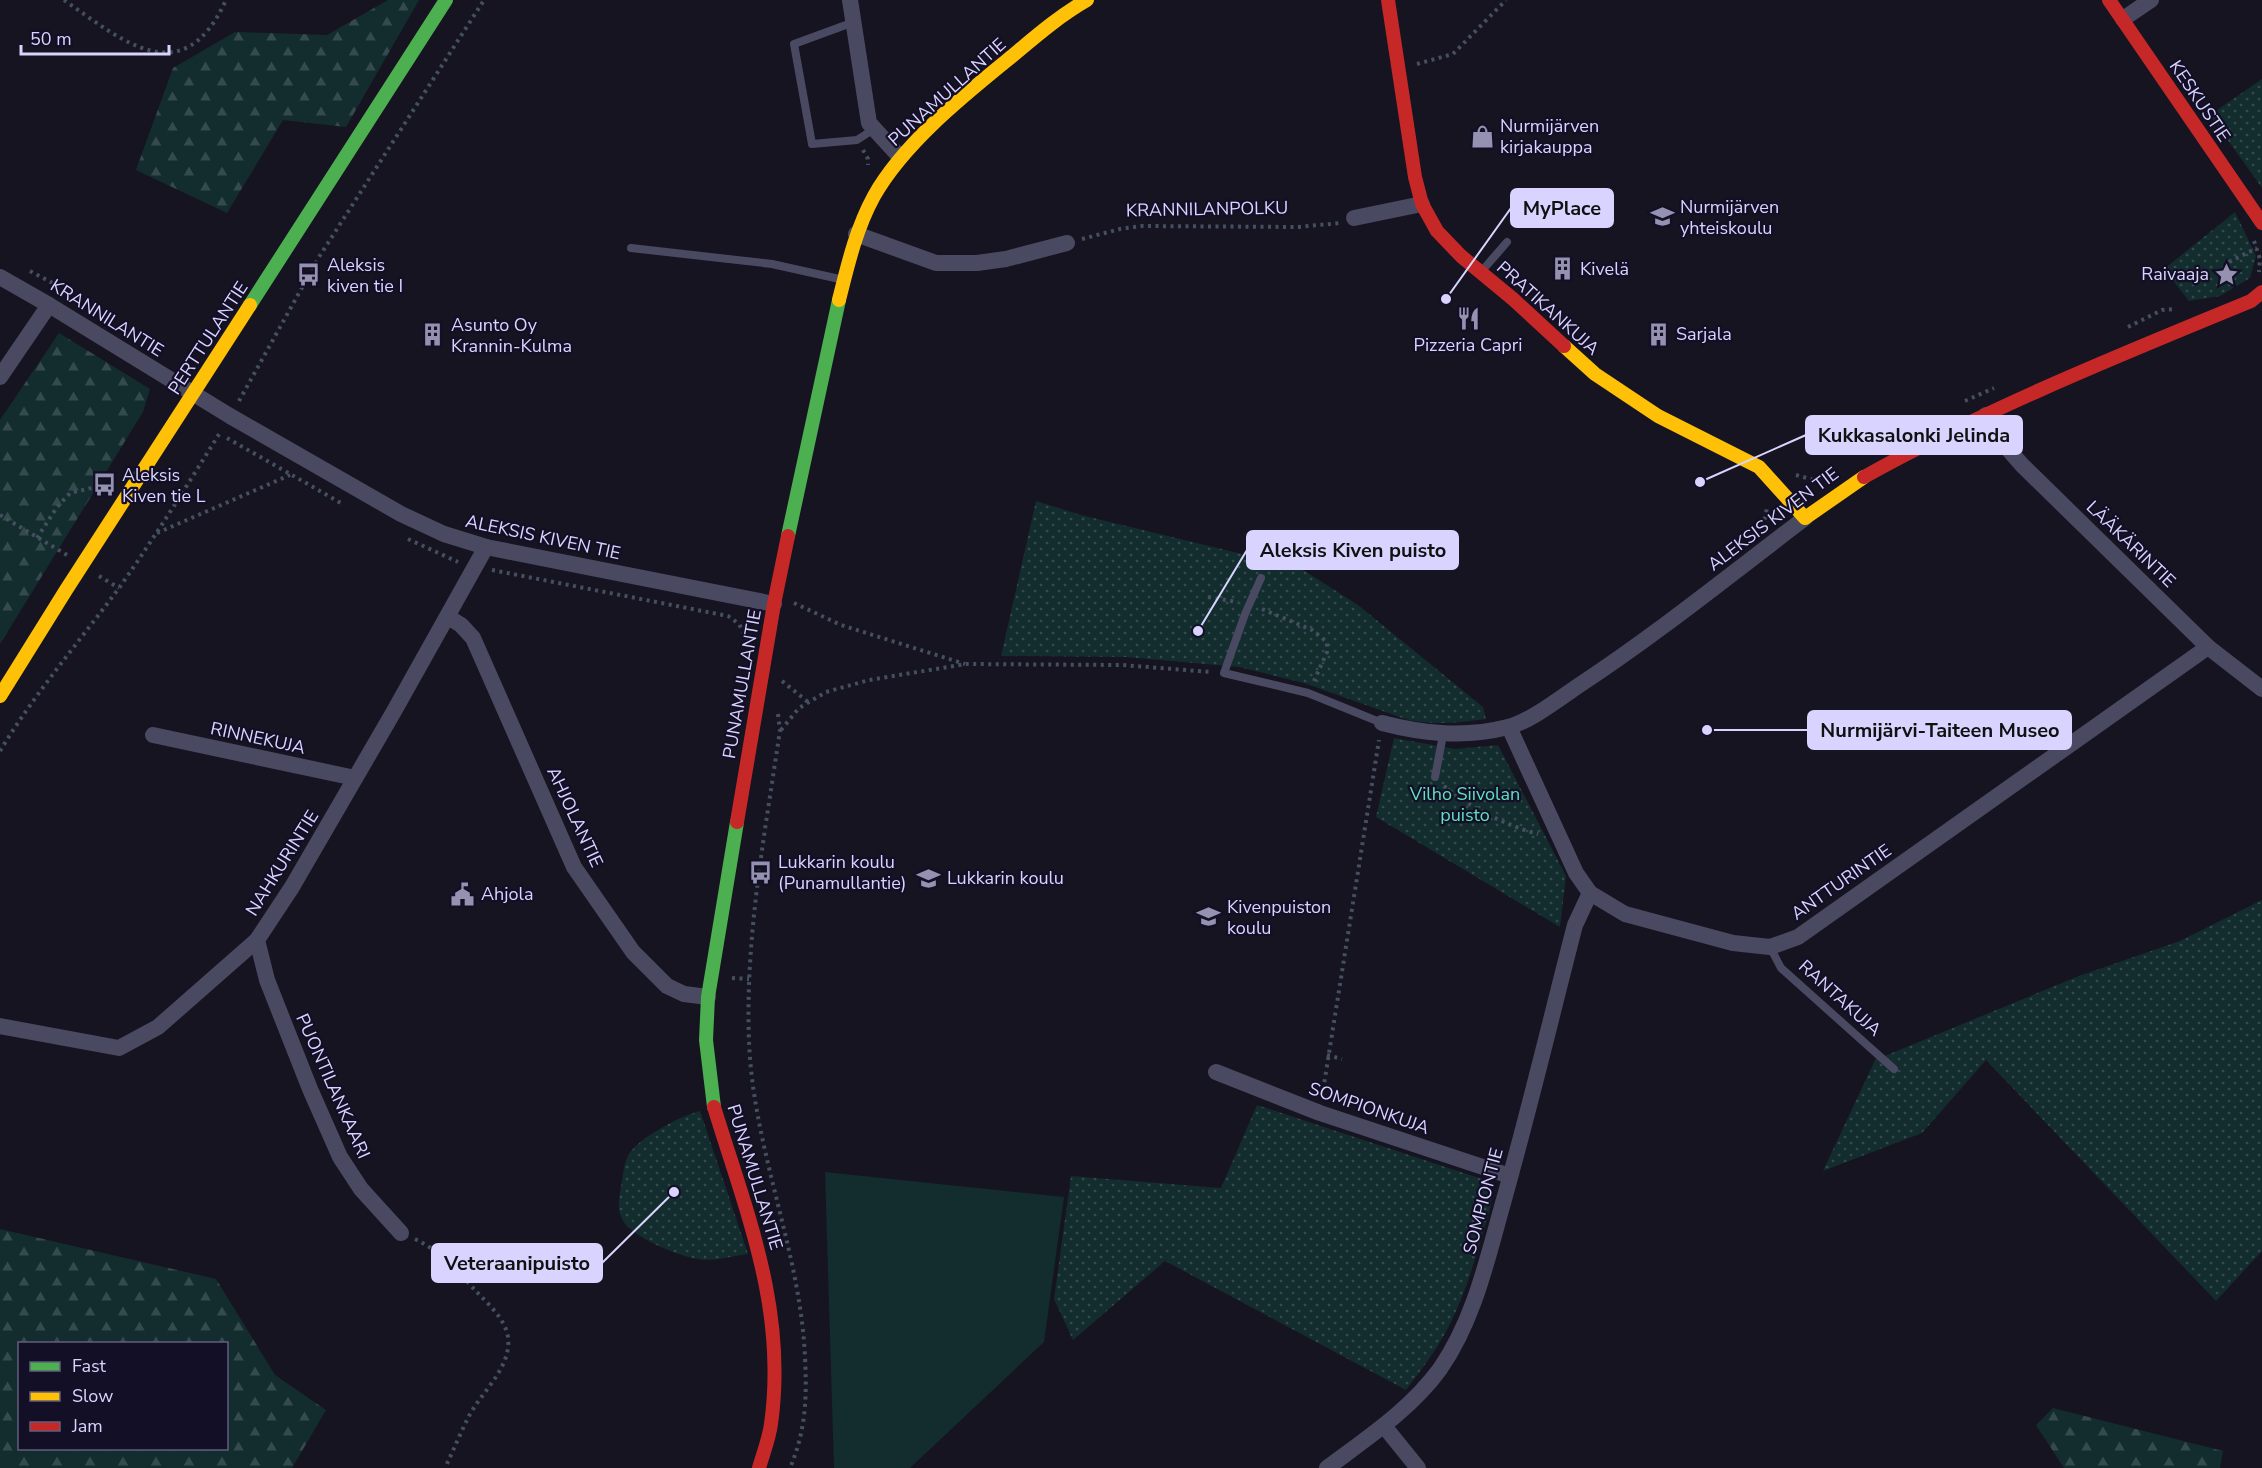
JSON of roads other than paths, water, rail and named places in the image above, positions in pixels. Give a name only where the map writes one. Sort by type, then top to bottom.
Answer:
[{"type":"street","name":"PERTTULANTIE","points":[[0,696],[66,590],[401,74],[446,0]]},
{"type":"street","name":"PUNAMULLANTIE","points":[[759,1468],[771,1425],[775,1353],[771,1306],[760,1254],[714,1106],[706,1040],[708,997],[844,280],[856,234],[874,196],[900,157],[971,90],[1063,9],[1087,0]]},
{"type":"street","name":"PRATIKANKUJA","points":[[1388,0],[1411,156],[1422,204],[1437,231],[1461,256],[1595,374],[1658,416],[1759,467],[1805,518]]},
{"type":"street","name":"KESKUSTIE","points":[[2109,0],[2262,223]]},
{"type":"street","points":[[2122,19],[2151,0]]},
{"type":"street","points":[[853,7],[869,123],[900,157]]},
{"type":"street","points":[[1354,218],[1422,204]]},
{"type":"street","points":[[856,234],[936,263],[977,263],[1006,259],[1067,243]]},
{"type":"street","name":"KRANNILANTIE","points":[[0,277],[193,394]]},
{"type":"street","name":"ALEKSIS KIVEN TIE","points":[[1382,723],[1407,730],[1443,735],[1509,727],[1542,710],[1626,654],[1848,486],[1913,450],[1986,415],[2112,358],[2251,301],[2262,292]]},
{"type":"street","points":[[0,377],[49,305]]},
{"type":"street","name":"ALEKSIS KIVEN TIE","points":[[193,394],[401,514],[444,534],[486,547],[782,608]]},
{"type":"street","name":"LÄÄKÄRINTIE","points":[[1986,415],[1995,434],[2022,465],[2208,646],[2262,689]]},
{"type":"street","name":"NAHKURINTIE","points":[[0,1026],[119,1048],[158,1026],[257,940],[292,887],[486,547]]},
{"type":"street","name":"AHJOLANTIE","points":[[448,617],[461,625],[473,638],[574,867],[633,952],[668,986],[684,994],[708,997]]},
{"type":"street","name":"ANTTURINTIE","points":[[1509,727],[1576,873],[1590,893],[1624,914],[1733,943],[1770,947],[1798,937],[2208,646]]},
{"type":"street","name":"RINNEKUJA","points":[[153,735],[355,778]]},
{"type":"street","name":"SOMPIONTIE","points":[[1327,1468],[1384,1426],[1417,1397],[1440,1368],[1464,1325],[1479,1289],[1575,925],[1590,893]]},
{"type":"street","name":"PUONTILANKAARI","points":[[257,940],[267,980],[310,1089],[340,1157],[361,1189],[401,1233]]},
{"type":"street","name":"SOMPIONKUJA","points":[[1216,1072],[1320,1113],[1510,1176]]},
{"type":"street","points":[[1384,1426],[1418,1468]]},
{"type":"lane","points":[[853,7],[794,44],[812,144],[857,140],[874,129]]},
{"type":"lane","points":[[1481,273],[1507,242]]},
{"type":"lane","points":[[631,248],[772,264],[844,280]]},
{"type":"lane","points":[[1261,578],[1224,673],[1308,693],[1382,723]]},
{"type":"lane","points":[[1435,777],[1443,735]]},
{"type":"lane","name":"RANTAKUJA","points":[[1770,947],[1781,968],[1894,1069]]},
{"type":"place","name":"Nurmijärven kirjakauppa","points":[[1482,136]]},
{"type":"place","name":"Nurmijärven yhteiskoulu","points":[[1662,217]]},
{"type":"place","name":"Kivelä","points":[[1562,269]]},
{"type":"place","name":"Raivaaja","points":[[2227,274]]},
{"type":"place","name":"Aleksis kiven tie I","points":[[309,275]]},
{"type":"place","name":"MyPlace","points":[[1446,299]]},
{"type":"place","name":"Pizzeria Capri","points":[[1468,319]]},
{"type":"place","name":"Sarjala","points":[[1658,334]]},
{"type":"place","name":"Asunto Oy Krannin-Kulma","points":[[433,335]]},
{"type":"place","name":"Kukkasalonki Jelinda","points":[[1700,482]]},
{"type":"place","name":"Aleksis Kiven tie L","points":[[104,485]]},
{"type":"place","name":"Aleksis Kiven puisto","points":[[1198,631]]},
{"type":"place","name":"Nurmijärvi-Taiteen Museo","points":[[1707,730]]},
{"type":"place","name":"Lukkarin koulu (Punamullantie)","points":[[760,872]]},
{"type":"place","name":"Lukkarin koulu","points":[[929,878]]},
{"type":"place","name":"Ahjola","points":[[463,894]]},
{"type":"place","name":"Kivenpuiston koulu","points":[[1209,917]]},
{"type":"place","name":"Veteraanipuisto","points":[[674,1192]]},
{"type":"park label","name":"Vilho Siivolan puisto","points":[[1465,804]]}]
